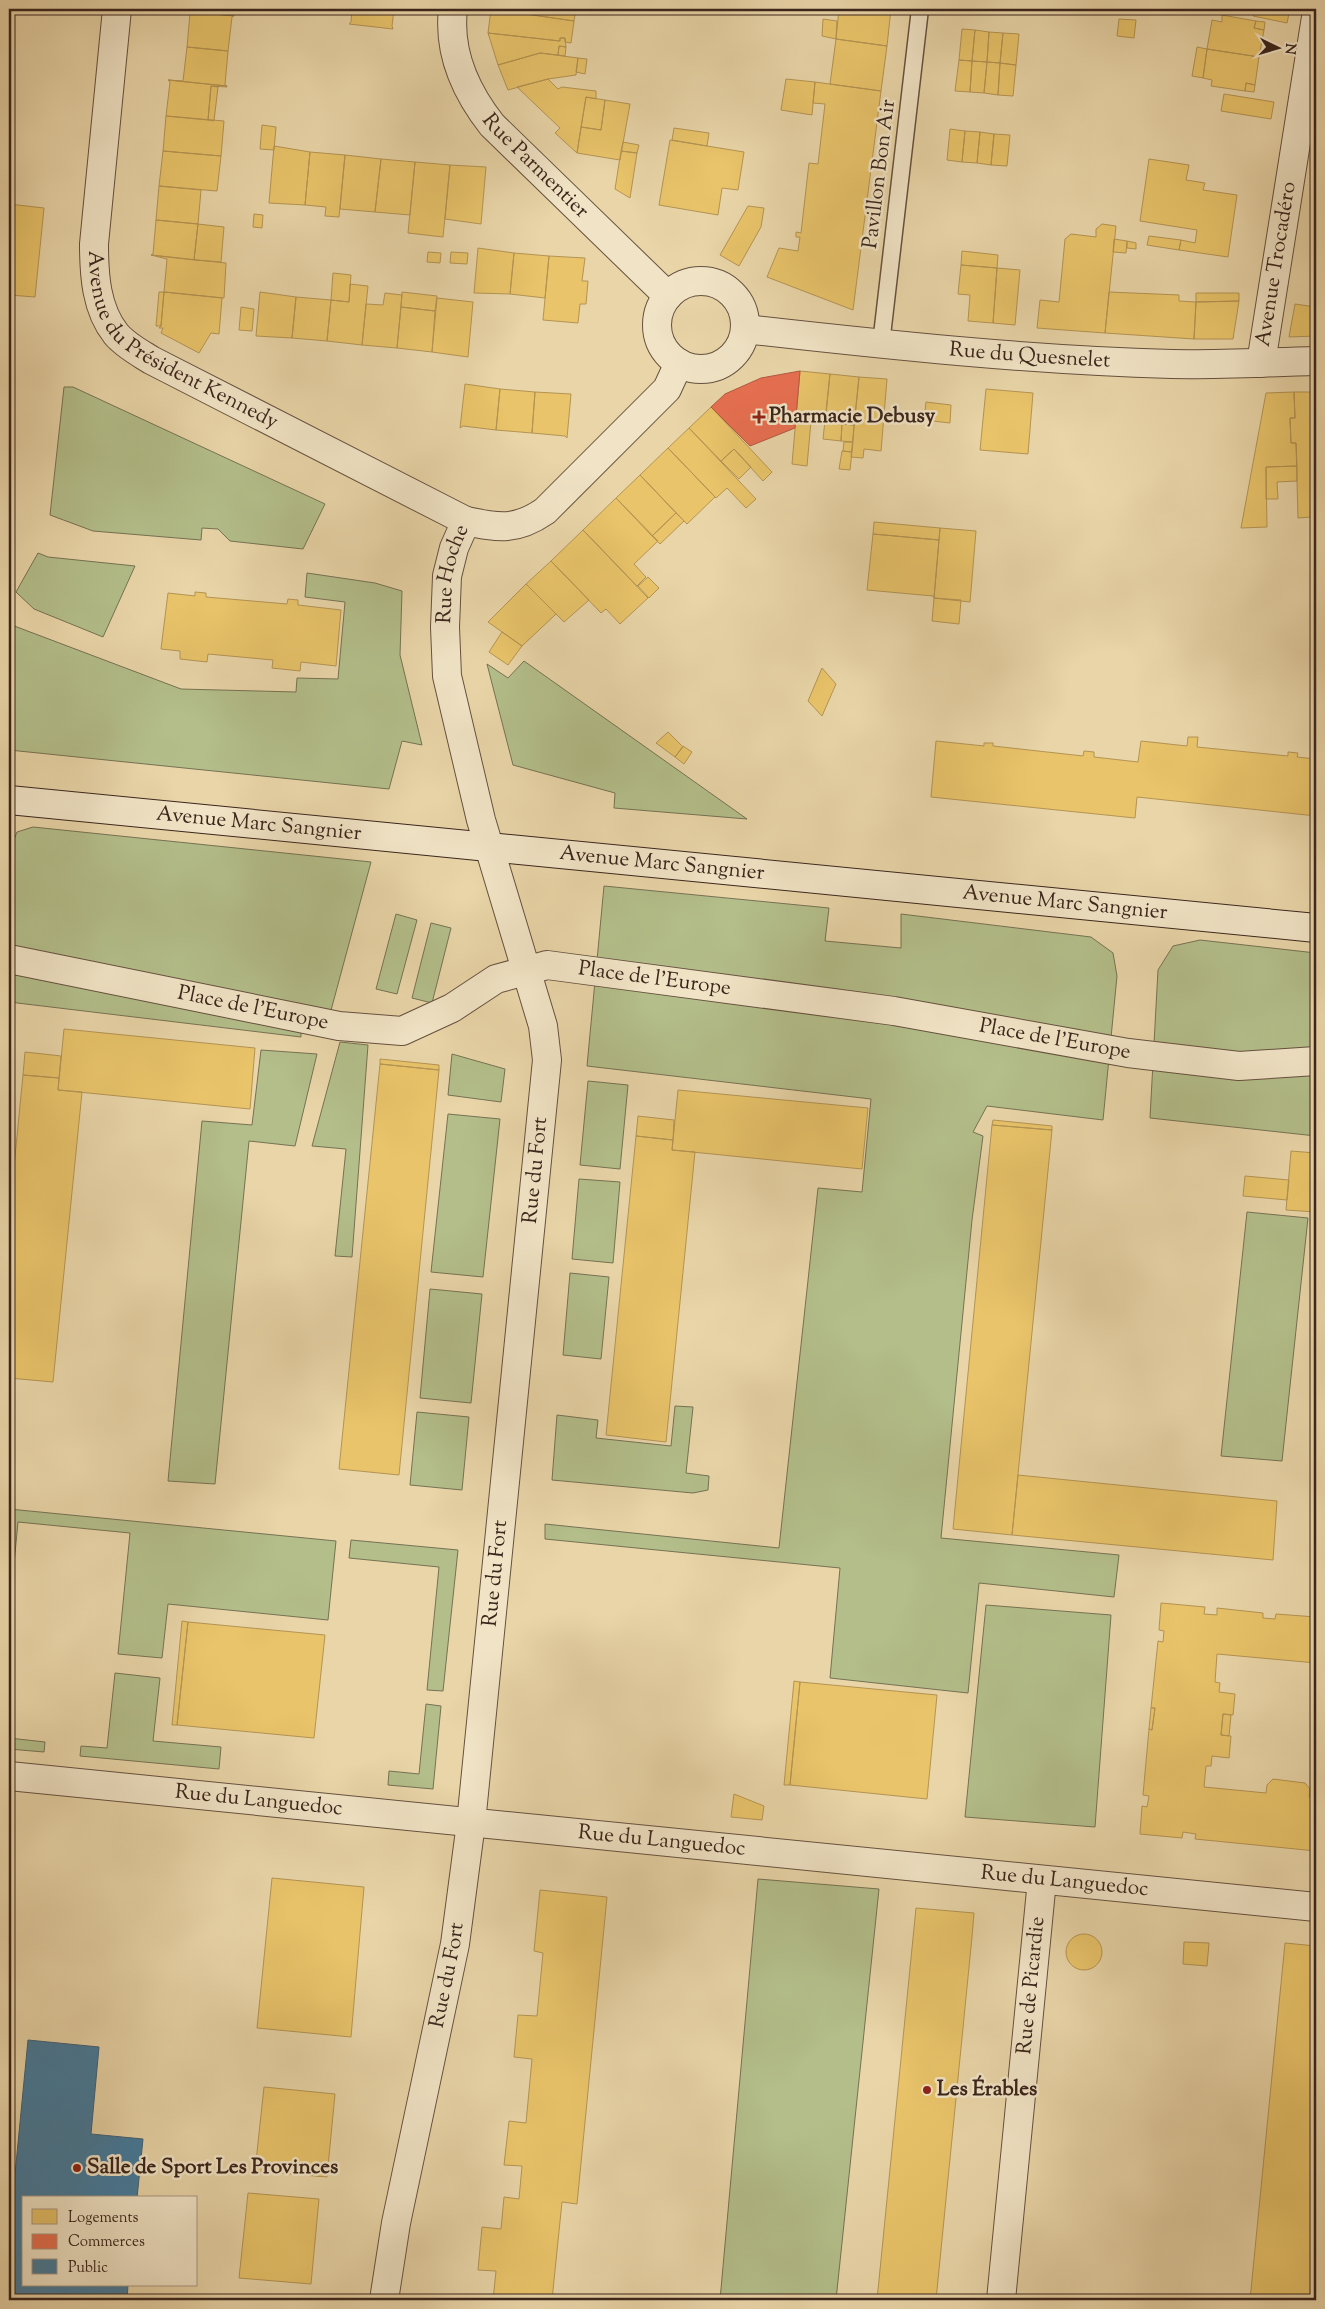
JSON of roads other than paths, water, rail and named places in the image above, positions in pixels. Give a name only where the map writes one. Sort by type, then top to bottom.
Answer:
[{"type":"street","name":"Avenue du Président Kennedy","points":[[117,9],[94,244],[94,271],[97,292],[105,315],[117,335],[151,360],[466,521]]},
{"type":"street","name":"Rue Parmentier","points":[[453,9],[455,55],[467,87],[477,106],[492,125],[668,296]]},
{"type":"street","name":"Avenue Trocadéro","points":[[1261,362],[1316,17]]},
{"type":"street","points":[[698,281],[715,283],[730,291],[741,304],[746,321],[745,329],[738,350],[721,364],[700,369],[679,363],[665,350],[658,332],[660,312],[668,296],[682,285],[698,281]]},
{"type":"street","name":"Rue du Quesnelet","points":[[745,329],[882,344],[1058,358],[1173,364],[1316,361]]},
{"type":"street","name":"Rue Hoche","points":[[491,847],[481,820],[452,704],[445,652],[447,576],[454,548],[466,521],[490,526],[513,526],[529,522],[545,511],[666,389],[679,363]]},
{"type":"street","name":"Avenue Marc Sangnier","points":[[9,800],[1316,928]]},
{"type":"street","name":"Rue du Fort","points":[[384,2300],[396,2223],[455,1944],[471,1823],[547,1060],[543,1026],[491,847]]},
{"type":"street","name":"Place de l'Europe","points":[[9,959],[339,1026],[402,1031],[452,1008],[496,978],[548,965],[894,1011],[1128,1053],[1238,1066],[1316,1061]]},
{"type":"street","name":"Rue du Languedoc","points":[[9,1776],[1316,1907]]},
{"type":"street","name":"Rue de Picardie","points":[[1001,2300],[1042,1880]]},
{"type":"lane","name":"Pavillon Bon Air","points":[[882,344],[920,9]]},
{"type":"place","name":"Pharmacie Debusy","points":[[759,417]]},
{"type":"place","name":"Les Érables","points":[[927,2090]]},
{"type":"place","name":"Salle de Sport Les Provinces","points":[[77,2168]]}]
